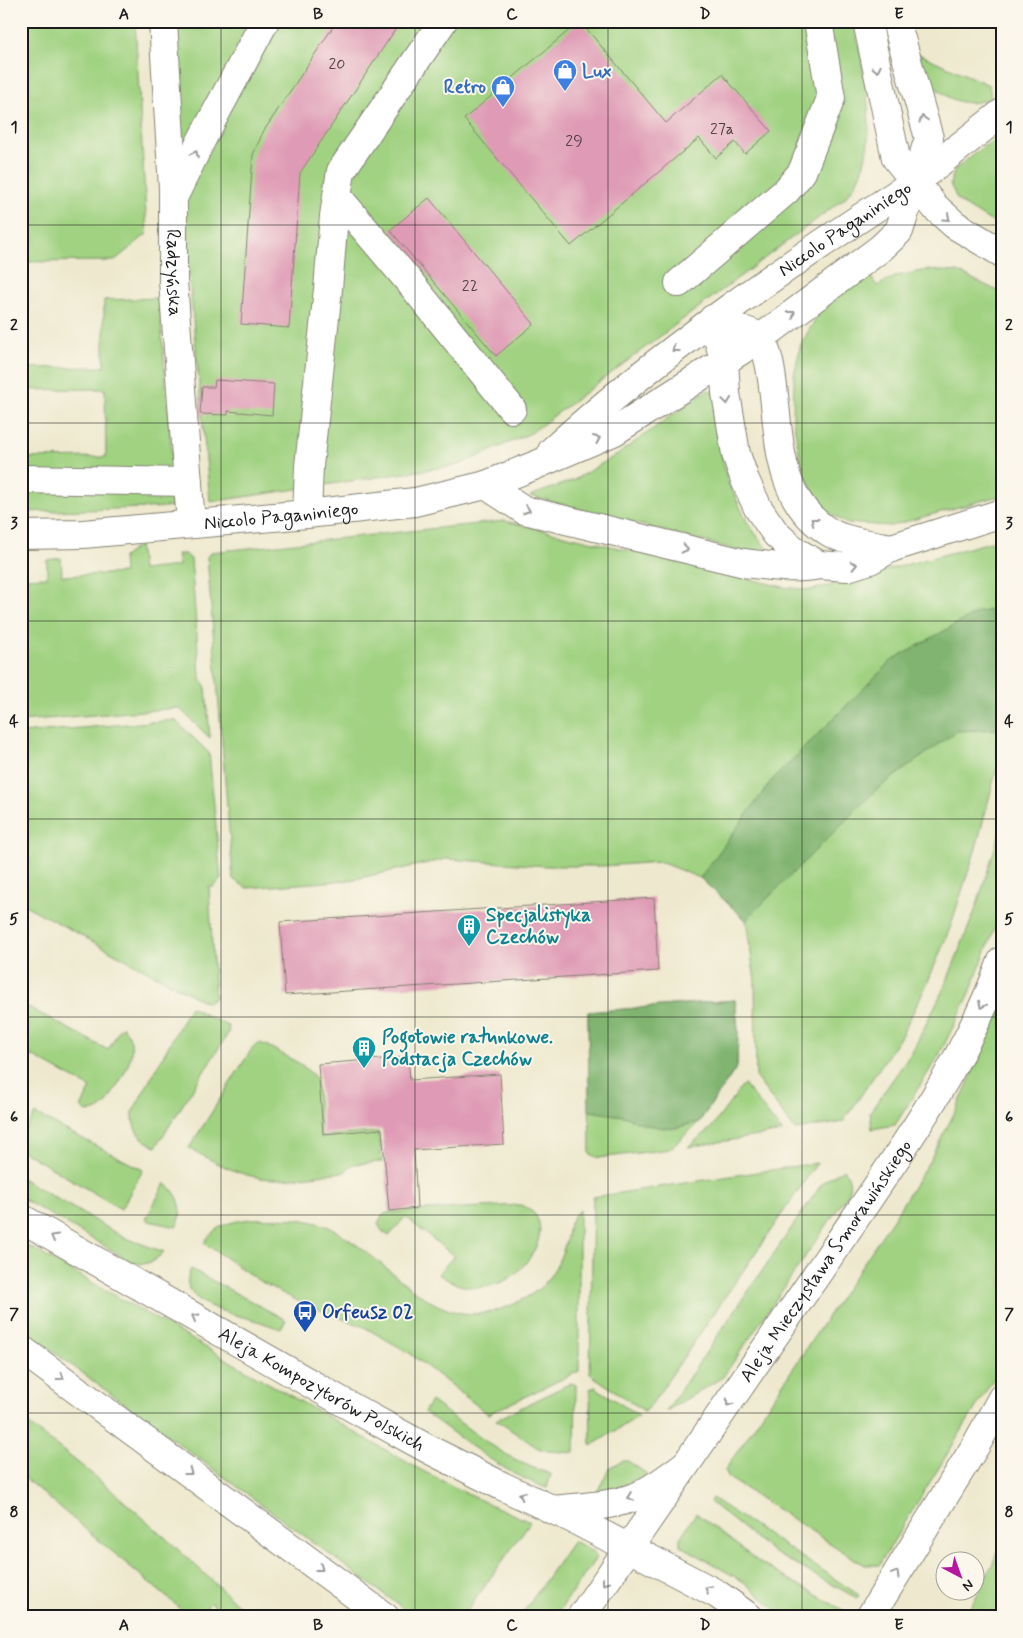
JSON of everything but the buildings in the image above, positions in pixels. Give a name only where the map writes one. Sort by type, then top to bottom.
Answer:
[{"type":"street","name":"Radzyńska","points":[[163,21],[173,198],[173,281],[191,524]]},
{"type":"street","points":[[173,198],[265,21]]},
{"type":"street","points":[[307,514],[308,466],[341,171],[443,21]]},
{"type":"street","points":[[679,283],[786,191],[802,172],[831,98],[818,21]]},
{"type":"street","points":[[867,21],[896,158],[935,207],[956,225],[1002,253]]},
{"type":"street","points":[[896,21],[929,138],[915,182]]},
{"type":"street","points":[[915,182],[1002,113]]},
{"type":"street","name":"Niccolo Paganiniego","points":[[536,465],[591,416],[713,319],[915,182]]},
{"type":"street","name":"Niccolo Paganiniego","points":[[21,535],[83,534],[307,514],[415,502],[486,485],[613,432],[762,337],[881,248],[899,231],[915,182]]},
{"type":"street","points":[[337,196],[512,409]]},
{"type":"street","points":[[713,319],[762,337],[769,364],[781,456],[793,495],[807,516],[830,533],[892,548]]},
{"type":"street","points":[[713,319],[724,360],[726,393],[736,454],[758,508],[776,534],[795,552],[819,565]]},
{"type":"street","points":[[21,479],[188,482]]},
{"type":"street","points":[[486,485],[524,510],[744,563],[778,567],[847,566],[870,560],[892,548],[1002,513]]},
{"type":"street","name":"Aleja Mieczysława Smorawińskiego","points":[[581,1617],[765,1352],[929,1107],[964,1044],[1002,961]]},
{"type":"street","name":"Aleja Kompozytorów Polskich","points":[[21,1218],[364,1414],[430,1450],[718,1594],[749,1617]]},
{"type":"street","points":[[21,1349],[385,1617]]},
{"type":"street","points":[[870,1617],[976,1445],[1002,1398]]},
{"type":"street","points":[[552,1510],[603,1505],[630,1499],[667,1479],[687,1464]]},
{"type":"green space","points":[[21,21],[135,21],[147,234],[114,261],[21,262]]},
{"type":"green space","points":[[172,21],[854,21],[868,103],[868,144],[864,164],[856,183],[845,198],[531,433],[459,465],[210,502],[184,221]]},
{"type":"green space","points":[[919,54],[989,85],[991,98],[970,103],[952,99],[933,85],[925,76]]},
{"type":"green space","points":[[998,136],[1002,153],[1002,228],[958,201],[950,184],[955,169]]},
{"type":"green space","points":[[926,270],[958,272],[1002,293],[1002,495],[891,526],[846,523],[823,509],[803,472],[793,420],[794,375],[801,344],[819,313],[839,295],[869,274],[877,286],[897,276]]},
{"type":"green space","points":[[159,298],[176,507],[21,512],[21,458],[106,457],[105,389],[21,390],[21,368],[104,367],[104,300]]},
{"type":"green space","points":[[707,390],[712,391],[717,399],[717,435],[727,479],[747,522],[775,560],[530,496],[574,480],[618,454]]},
{"type":"green space","points":[[505,521],[783,587],[812,590],[1002,539],[1002,749],[976,848],[950,928],[927,984],[901,1036],[843,1122],[795,1130],[756,1078],[755,981],[746,920],[700,878],[660,862],[603,866],[547,866],[446,859],[351,880],[247,888],[233,879],[207,557],[211,552]]},
{"type":"green space","points":[[139,545],[142,570],[179,566],[177,554],[185,554],[191,559],[200,676],[206,688],[210,738],[179,708],[21,721],[21,578],[47,577],[47,560],[61,558],[62,576],[124,573],[123,557]]},
{"type":"green space","points":[[1002,609],[1002,729],[957,731],[876,790],[746,920],[700,878],[772,780],[892,660],[978,612]]},
{"type":"green space","points":[[175,720],[209,753],[221,879],[214,887],[209,887],[215,998],[205,1002],[21,903],[21,733]]},
{"type":"green space","points":[[1002,826],[1002,909],[969,995],[938,1057],[895,1125],[872,1129],[870,1112],[912,1052],[945,986],[975,911]]},
{"type":"green space","points":[[735,1000],[738,1030],[737,1067],[699,1122],[670,1149],[599,1158],[590,1154],[588,1012]]},
{"type":"green space","points":[[735,1000],[738,1030],[737,1067],[699,1122],[671,1129],[646,1125],[623,1116],[589,1111],[588,1012]]},
{"type":"green space","points":[[21,1003],[108,1050],[120,1028],[123,1027],[129,1036],[131,1055],[123,1075],[104,1106],[90,1112],[84,1110],[81,1107],[91,1088],[21,1050]]},
{"type":"green space","points":[[190,1007],[228,1026],[229,1032],[156,1147],[141,1137],[135,1129],[133,1111]]},
{"type":"green space","points":[[1002,1008],[1002,1365],[879,1565],[864,1565],[729,1478],[725,1470],[893,1219],[930,1160],[957,1108]]},
{"type":"green space","points":[[259,1043],[302,1065],[316,1078],[321,1136],[379,1132],[382,1162],[353,1164],[345,1172],[272,1179],[250,1176],[239,1172],[218,1164],[189,1148],[253,1047]]},
{"type":"green space","points":[[744,1084],[782,1132],[688,1147],[711,1128]]},
{"type":"green space","points":[[35,1114],[143,1170],[121,1209],[21,1150],[21,1130],[24,1131]]},
{"type":"green space","points":[[817,1163],[651,1405],[644,1411],[590,1374],[593,1197]]},
{"type":"green space","points":[[844,1169],[849,1181],[848,1194],[723,1377],[666,1411],[823,1182]]},
{"type":"green space","points":[[21,1178],[123,1237],[164,1252],[150,1262],[143,1264],[134,1263],[21,1198]]},
{"type":"green space","points":[[165,1183],[174,1192],[180,1203],[179,1221],[176,1227],[146,1219]]},
{"type":"green space","points":[[521,1205],[536,1216],[540,1233],[538,1242],[528,1260],[515,1274],[508,1279],[486,1287],[474,1288],[463,1286],[453,1283],[438,1274],[454,1256],[405,1217],[389,1236],[382,1231],[378,1224],[382,1215],[391,1212]]},
{"type":"green space","points":[[579,1210],[579,1371],[488,1414],[408,1352],[364,1327],[302,1303],[278,1291],[258,1280],[204,1243],[219,1228],[238,1221],[278,1218],[313,1222],[335,1230],[344,1236],[418,1293],[437,1305],[457,1312],[479,1314],[504,1308],[532,1294],[544,1284],[558,1263],[571,1221]]},
{"type":"green space","points":[[21,1242],[419,1469],[476,1498],[530,1522],[463,1617],[415,1617],[21,1328]]},
{"type":"green space","points":[[191,1269],[286,1320],[281,1329],[220,1310],[197,1298],[190,1290],[188,1281]]},
{"type":"green space","points":[[571,1383],[576,1385],[575,1453],[538,1448],[496,1420]]},
{"type":"green space","points":[[595,1387],[639,1416],[591,1446],[590,1389]]},
{"type":"green space","points":[[431,1401],[488,1443],[518,1461],[551,1474],[547,1488],[498,1464],[424,1412]]},
{"type":"green space","points":[[21,1419],[110,1489],[251,1617],[227,1617],[211,1603],[198,1615],[188,1615],[21,1475]]},
{"type":"green space","points":[[623,1461],[628,1461],[647,1474],[623,1486],[597,1492],[610,1467]]},
{"type":"green space","points":[[712,1498],[859,1595],[857,1598],[774,1553],[710,1502]]},
{"type":"green space","points":[[696,1513],[760,1563],[848,1613],[846,1617],[785,1617],[744,1582],[680,1545],[680,1538]]},
{"type":"green space","points":[[573,1541],[595,1553],[596,1558],[555,1617],[520,1617]]},
{"type":"green space","points":[[1002,1545],[1002,1617],[966,1617],[974,1600],[986,1600],[986,1577]]},
{"type":"place","name":"Lux","points":[[565,92]]},
{"type":"place","name":"Retro","points":[[503,108]]},
{"type":"place","name":"Specjalistyka Czechów","points":[[469,947]]},
{"type":"place","name":"Pogotowie ratunkowe. Podstacja Czechów","points":[[364,1069]]},
{"type":"place","name":"Orfeusz 02","points":[[305,1333]]}]
